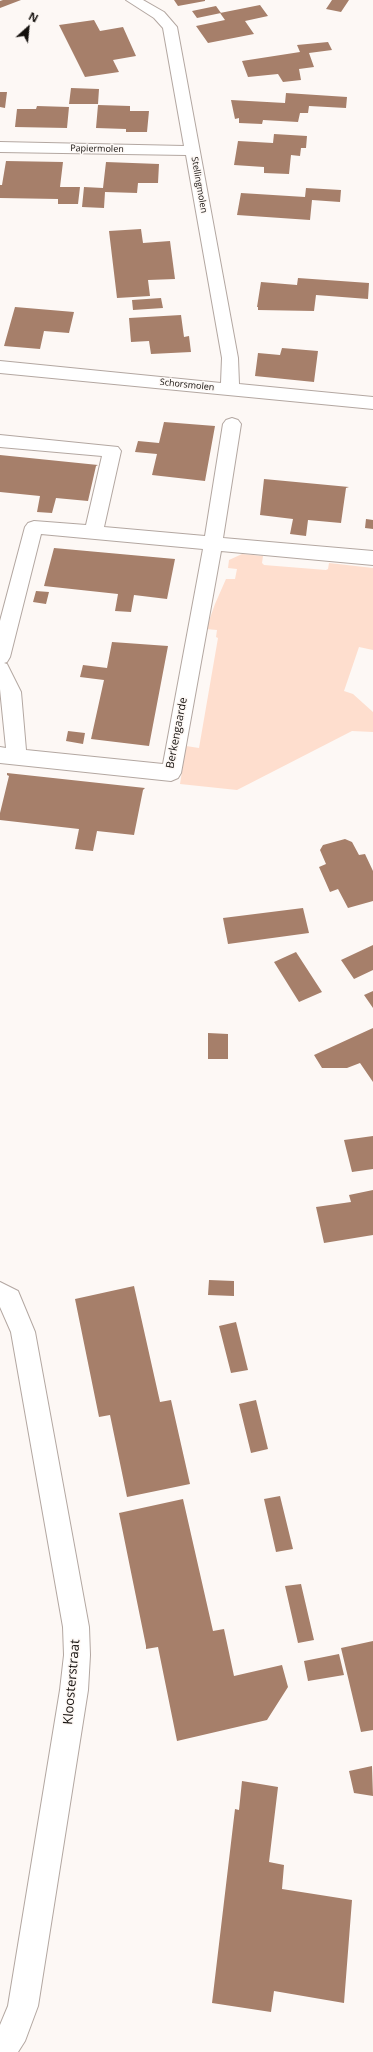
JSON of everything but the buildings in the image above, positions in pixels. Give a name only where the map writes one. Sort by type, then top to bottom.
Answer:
[{"type":"street","name":"Stellingmolen","points":[[134,0],[159,15],[170,27],[230,358],[230,389]]},
{"type":"street","name":"Papiermolen","points":[[0,147],[193,151]]},
{"type":"street","name":"Schorsmolen","points":[[0,367],[373,403]]},
{"type":"street","name":"Berkengaarde","points":[[0,669],[10,692],[8,756],[171,773],[213,542],[232,424]]},
{"type":"street","points":[[0,440],[112,450],[94,532]]},
{"type":"street","points":[[0,657],[34,526],[373,558]]},
{"type":"street","name":"Kloosterstraat","points":[[0,1293],[9,1299],[23,1332],[76,1627],[77,1655],[74,1690],[23,2006],[14,2030],[1,2052]]},
{"type":"shaded area","points":[[242,554],[263,556],[262,563],[264,565],[326,570],[328,569],[329,563],[373,568],[373,650],[359,647],[344,691],[353,694],[373,712],[373,732],[352,731],[237,790],[180,784],[186,746],[199,748],[218,638],[216,637],[217,630],[206,629],[226,579],[235,579],[237,569],[228,568],[229,560]]}]
